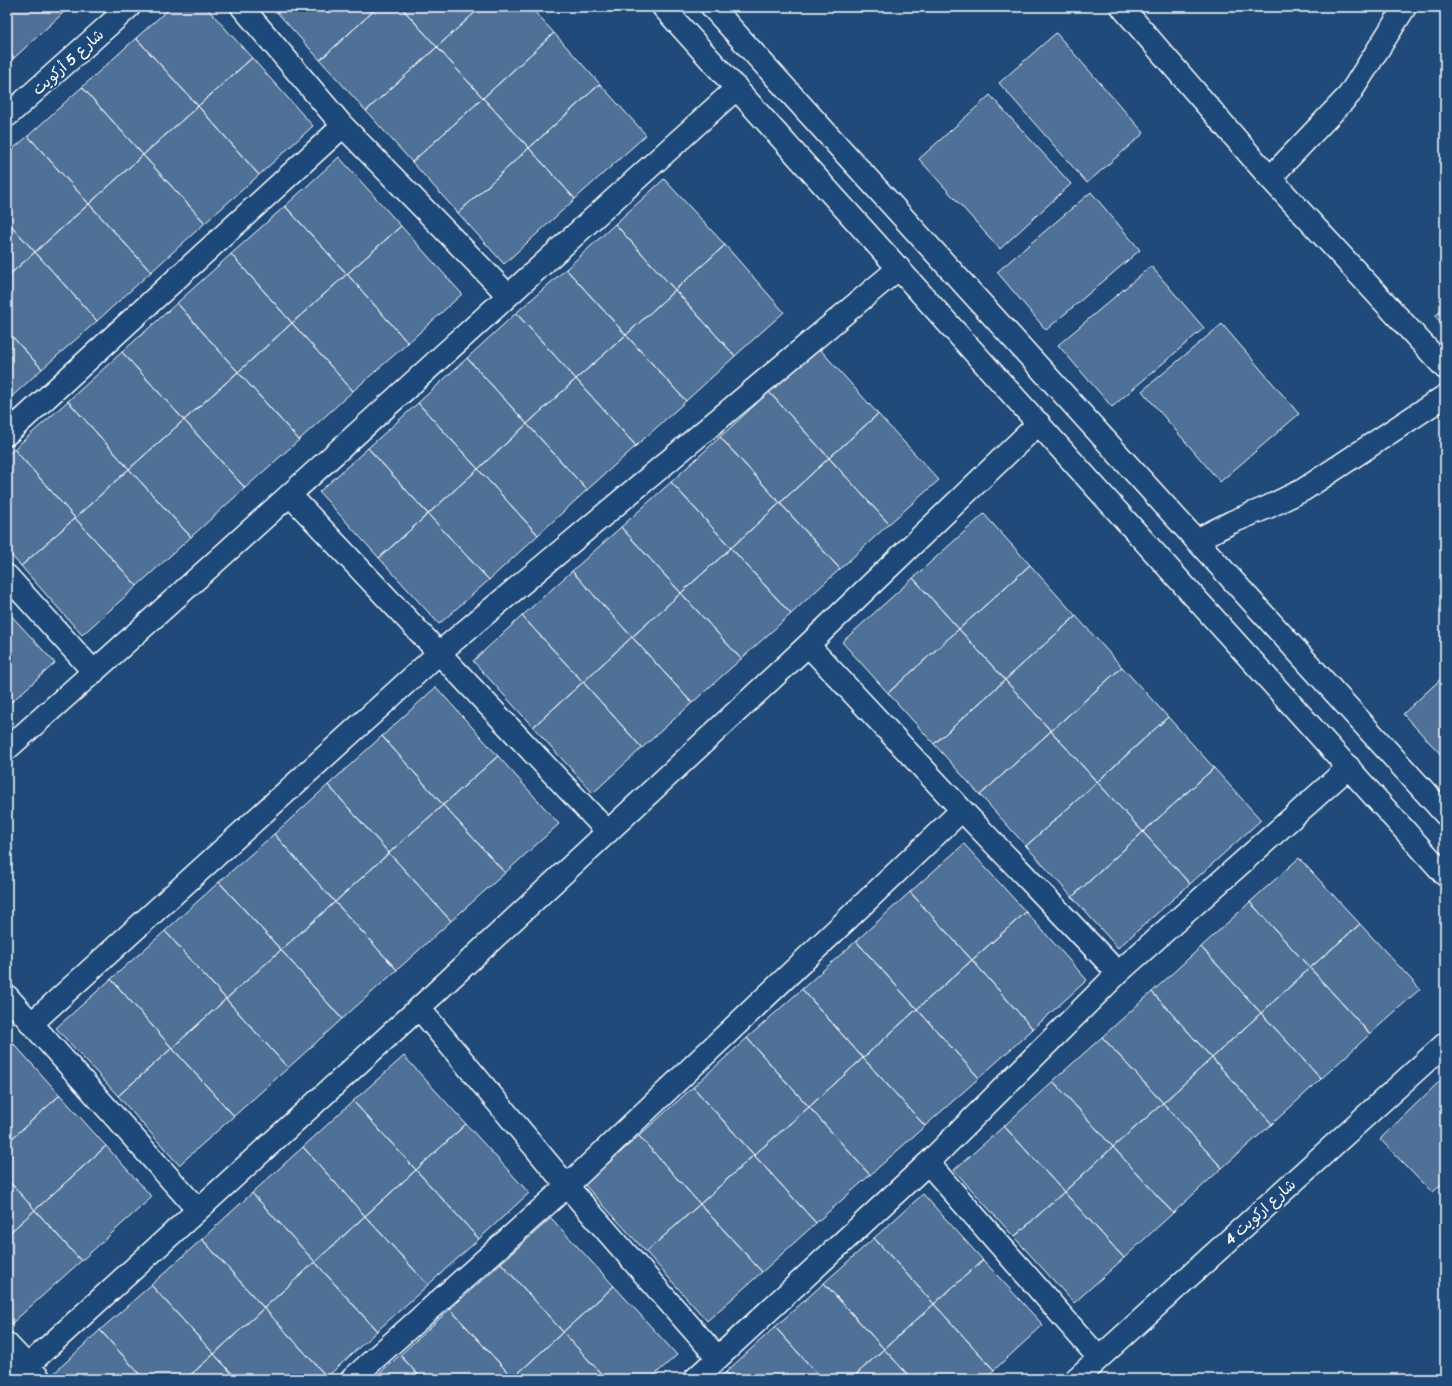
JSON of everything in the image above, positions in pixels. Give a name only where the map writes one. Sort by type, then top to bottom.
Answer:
[{"type":"street","name":"شارع 5 أركويت","points":[[7,116],[129,7]]},
{"type":"street","points":[[242,7],[343,126],[508,295]]},
{"type":"street","points":[[664,7],[1445,875]]},
{"type":"street","points":[[712,7],[1445,814]]},
{"type":"street","points":[[1122,7],[1270,178],[1445,368]]},
{"type":"street","points":[[1270,178],[1349,95],[1405,7]]},
{"type":"street","points":[[7,750],[290,495],[737,88]]},
{"type":"street","points":[[7,434],[343,126]]},
{"type":"street","points":[[31,1024],[439,653],[899,268]]},
{"type":"street","points":[[1196,540],[1303,490],[1445,396]]},
{"type":"street","points":[[7,1344],[27,1375],[198,1210],[419,1008],[808,645],[1039,423]]},
{"type":"street","points":[[290,495],[608,832]]},
{"type":"street","points":[[7,576],[94,672]]},
{"type":"street","points":[[808,645],[962,810],[1118,973]]},
{"type":"street","points":[[695,1379],[928,1163],[1118,973],[1349,767]]},
{"type":"street","points":[[352,1379],[567,1186],[962,810]]},
{"type":"street","points":[[7,996],[198,1210]]},
{"type":"street","points":[[419,1008],[567,1186],[718,1358]]},
{"type":"street","name":"شارع اركويت 4","points":[[1076,1379],[1445,1044]]},
{"type":"street","points":[[928,1163],[1099,1358]]},
{"type":"building","points":[[7,7],[57,7],[63,13],[14,58],[7,50]]},
{"type":"building","points":[[57,7],[69,7],[63,13]]},
{"type":"building","points":[[171,7],[206,7],[252,58],[198,106],[136,38]]},
{"type":"building","points":[[276,7],[378,7],[320,60],[274,9]]},
{"type":"building","points":[[378,7],[401,7],[437,47],[366,111],[320,60]]},
{"type":"building","points":[[401,7],[481,7],[437,47]]},
{"type":"building","points":[[481,7],[530,7],[554,33],[483,98],[437,47]]},
{"type":"building","points":[[554,33],[600,84],[529,148],[483,98]]},
{"type":"building","points":[[1056,33],[1144,133],[1087,183],[999,83]]},
{"type":"building","points":[[136,38],[198,106],[143,155],[82,87]]},
{"type":"building","points":[[437,47],[483,98],[412,162],[366,111]]},
{"type":"building","points":[[7,50],[14,58],[7,64]]},
{"type":"building","points":[[252,58],[313,126],[259,175],[198,106]]},
{"type":"building","points":[[600,84],[646,135],[575,199],[529,148]]},
{"type":"building","points":[[82,87],[143,155],[89,204],[28,136]]},
{"type":"building","points":[[990,95],[1071,184],[1000,249],[919,159]]},
{"type":"building","points":[[483,98],[529,148],[458,213],[412,162]]},
{"type":"building","points":[[198,106],[259,175],[205,223],[143,155]]},
{"type":"building","points":[[28,136],[89,204],[35,252],[7,221],[7,154]]},
{"type":"building","points":[[529,148],[575,199],[504,264],[458,213]]},
{"type":"building","points":[[143,155],[205,223],[151,272],[89,204]]},
{"type":"building","points":[[339,157],[401,226],[347,274],[285,206]]},
{"type":"building","points":[[664,179],[725,245],[675,290],[615,224]]},
{"type":"building","points":[[1091,192],[1140,250],[1046,330],[997,272]]},
{"type":"building","points":[[89,204],[151,272],[97,321],[35,252]]},
{"type":"building","points":[[285,206],[347,274],[292,323],[231,254]]},
{"type":"building","points":[[7,221],[35,252],[7,277]]},
{"type":"building","points":[[615,224],[675,290],[626,335],[566,269]]},
{"type":"building","points":[[401,226],[462,294],[408,343],[347,274]]},
{"type":"building","points":[[725,245],[784,312],[735,356],[675,290]]},
{"type":"building","points":[[35,252],[97,321],[42,369],[7,331],[7,277]]},
{"type":"building","points":[[231,254],[292,323],[238,372],[177,303]]},
{"type":"building","points":[[1151,266],[1204,328],[1112,407],[1058,345]]},
{"type":"building","points":[[566,269],[626,335],[576,379],[516,313]]},
{"type":"building","points":[[347,274],[408,343],[353,391],[292,323]]},
{"type":"building","points":[[675,290],[735,356],[686,401],[626,335]]},
{"type":"building","points":[[177,303],[238,372],[184,420],[122,352]]},
{"type":"building","points":[[1445,307],[1445,327],[1435,316]]},
{"type":"building","points":[[516,313],[576,379],[527,424],[467,358]]},
{"type":"building","points":[[292,323],[353,391],[299,440],[238,372]]},
{"type":"building","points":[[1222,324],[1299,414],[1220,482],[1142,391]]},
{"type":"building","points":[[7,331],[42,369],[7,401]]},
{"type":"building","points":[[626,335],[686,401],[636,446],[576,379]]},
{"type":"building","points":[[818,347],[878,414],[829,458],[769,392]]},
{"type":"building","points":[[122,352],[184,420],[129,469],[68,401]]},
{"type":"building","points":[[467,358],[527,424],[478,469],[418,403]]},
{"type":"building","points":[[238,372],[299,440],[245,488],[184,420]]},
{"type":"building","points":[[576,379],[636,446],[587,490],[527,424]]},
{"type":"building","points":[[769,392],[829,458],[780,503],[720,437]]},
{"type":"building","points":[[68,401],[129,469],[75,518],[14,449]]},
{"type":"building","points":[[418,403],[478,469],[428,514],[368,448]]},
{"type":"building","points":[[878,414],[939,480],[889,524],[829,458]]},
{"type":"building","points":[[184,420],[245,488],[191,537],[129,469]]},
{"type":"building","points":[[527,424],[587,490],[538,535],[478,469]]},
{"type":"building","points":[[720,437],[780,503],[731,548],[671,482]]},
{"type":"building","points":[[368,448],[428,514],[379,558],[319,492]]},
{"type":"building","points":[[14,449],[75,518],[21,566],[7,551],[7,455]]},
{"type":"building","points":[[829,458],[889,524],[840,569],[780,503]]},
{"type":"building","points":[[129,469],[191,537],[137,586],[75,518]]},
{"type":"building","points":[[478,469],[538,535],[489,580],[428,514]]},
{"type":"building","points":[[671,482],[731,548],[681,593],[621,527]]},
{"type":"building","points":[[780,503],[840,569],[791,614],[731,548]]},
{"type":"building","points":[[428,514],[489,580],[439,624],[379,558]]},
{"type":"building","points":[[984,514],[1030,565],[959,629],[913,578]]},
{"type":"building","points":[[75,518],[137,586],[82,635],[21,566]]},
{"type":"building","points":[[621,527],[681,593],[632,637],[572,571]]},
{"type":"building","points":[[731,548],[791,614],[741,659],[681,593]]},
{"type":"building","points":[[1030,565],[1076,616],[1005,680],[959,629]]},
{"type":"building","points":[[572,571],[632,637],[583,682],[522,616]]},
{"type":"building","points":[[913,578],[959,629],[888,693],[842,642]]},
{"type":"building","points":[[681,593],[741,659],[692,703],[632,637]]},
{"type":"building","points":[[7,611],[55,663],[7,706]]},
{"type":"building","points":[[522,616],[583,682],[533,727],[473,661]]},
{"type":"building","points":[[1076,616],[1122,667],[1051,731],[1005,680]]},
{"type":"building","points":[[959,629],[1005,680],[934,744],[888,693]]},
{"type":"building","points":[[632,637],[692,703],[642,748],[583,682]]},
{"type":"building","points":[[1122,667],[1168,717],[1097,782],[1051,731]]},
{"type":"building","points":[[1445,675],[1445,759],[1403,714]]},
{"type":"building","points":[[1005,680],[1051,731],[980,795],[934,744]]},
{"type":"building","points":[[583,682],[642,748],[593,793],[533,727]]},
{"type":"building","points":[[436,687],[498,756],[443,805],[382,736]]},
{"type":"building","points":[[1168,717],[1214,768],[1143,832],[1097,782]]},
{"type":"building","points":[[1051,731],[1097,782],[1026,846],[980,795]]},
{"type":"building","points":[[382,736],[443,805],[389,853],[328,785]]},
{"type":"building","points":[[498,756],[559,824],[505,873],[443,805]]},
{"type":"building","points":[[1214,768],[1261,820],[1190,884],[1143,832]]},
{"type":"building","points":[[1097,782],[1143,832],[1072,897],[1026,846]]},
{"type":"building","points":[[328,785],[389,853],[335,902],[274,834]]},
{"type":"building","points":[[443,805],[505,873],[451,921],[389,853]]},
{"type":"building","points":[[1143,832],[1190,884],[1118,948],[1072,897]]},
{"type":"building","points":[[274,834],[335,902],[281,950],[219,882]]},
{"type":"building","points":[[964,844],[1026,912],[972,960],[910,892]]},
{"type":"building","points":[[389,853],[451,921],[397,970],[335,902]]},
{"type":"building","points":[[1299,858],[1360,924],[1310,968],[1250,902]]},
{"type":"building","points":[[219,882],[281,950],[226,999],[165,931]]},
{"type":"building","points":[[910,892],[972,960],[917,1009],[856,941]]},
{"type":"building","points":[[335,902],[397,970],[342,1019],[281,950]]},
{"type":"building","points":[[1250,902],[1310,968],[1261,1013],[1201,947]]},
{"type":"building","points":[[1026,912],[1087,980],[1033,1029],[972,960]]},
{"type":"building","points":[[1360,924],[1420,989],[1370,1034],[1310,968]]},
{"type":"building","points":[[165,931],[226,999],[172,1048],[111,979]]},
{"type":"building","points":[[856,941],[917,1009],[863,1058],[802,989]]},
{"type":"building","points":[[1201,947],[1261,1013],[1212,1058],[1152,992]]},
{"type":"building","points":[[281,950],[342,1019],[288,1068],[226,999]]},
{"type":"building","points":[[972,960],[1033,1029],[979,1078],[917,1009]]},
{"type":"building","points":[[1310,968],[1370,1034],[1321,1079],[1261,1013]]},
{"type":"building","points":[[111,979],[172,1048],[118,1096],[56,1028]]},
{"type":"building","points":[[802,989],[863,1058],[809,1107],[747,1038]]},
{"type":"building","points":[[1152,992],[1212,1058],[1163,1103],[1102,1037]]},
{"type":"building","points":[[226,999],[288,1068],[234,1116],[172,1048]]},
{"type":"building","points":[[917,1009],[979,1078],[925,1126],[863,1058]]},
{"type":"building","points":[[1261,1013],[1321,1079],[1272,1124],[1212,1058]]},
{"type":"building","points":[[7,1037],[14,1044],[7,1050]]},
{"type":"building","points":[[1102,1037],[1163,1103],[1113,1147],[1053,1081]]},
{"type":"building","points":[[747,1038],[809,1107],[754,1155],[693,1087]]},
{"type":"building","points":[[14,1044],[60,1095],[7,1143],[7,1050]]},
{"type":"building","points":[[172,1048],[234,1116],[179,1165],[118,1096]]},
{"type":"building","points":[[404,1056],[466,1124],[416,1170],[353,1101]]},
{"type":"building","points":[[863,1058],[925,1126],[870,1175],[809,1107]]},
{"type":"building","points":[[1212,1058],[1272,1124],[1222,1168],[1163,1103]]},
{"type":"building","points":[[1445,1076],[1445,1181],[1432,1193],[1380,1139]]},
{"type":"building","points":[[1053,1081],[1113,1147],[1064,1192],[1004,1126]]},
{"type":"building","points":[[693,1087],[754,1155],[700,1204],[639,1136]]},
{"type":"building","points":[[60,1095],[106,1146],[35,1210],[7,1179],[7,1143]]},
{"type":"building","points":[[353,1101],[416,1170],[365,1216],[303,1147]]},
{"type":"building","points":[[1163,1103],[1222,1168],[1173,1213],[1113,1147]]},
{"type":"building","points":[[809,1107],[870,1175],[816,1223],[754,1155]]},
{"type":"building","points":[[466,1124],[529,1193],[479,1239],[416,1170]]},
{"type":"building","points":[[1004,1126],[1064,1192],[1014,1237],[954,1170]]},
{"type":"building","points":[[639,1136],[700,1204],[646,1252],[584,1184]]},
{"type":"building","points":[[106,1146],[152,1197],[81,1261],[35,1210]]},
{"type":"building","points":[[303,1147],[365,1216],[315,1262],[252,1193]]},
{"type":"building","points":[[1113,1147],[1173,1213],[1124,1258],[1064,1192]]},
{"type":"building","points":[[754,1155],[816,1223],[762,1272],[700,1204]]},
{"type":"building","points":[[416,1170],[479,1239],[428,1285],[365,1216]]},
{"type":"building","points":[[7,1179],[35,1210],[7,1235]]},
{"type":"building","points":[[1064,1192],[1124,1258],[1074,1303],[1014,1237]]},
{"type":"building","points":[[252,1193],[315,1262],[264,1308],[202,1239]]},
{"type":"building","points":[[923,1194],[983,1260],[934,1304],[874,1238]]},
{"type":"building","points":[[700,1204],[762,1272],[707,1321],[646,1252]]},
{"type":"building","points":[[35,1210],[81,1261],[10,1325],[7,1322],[7,1235]]},
{"type":"building","points":[[365,1216],[428,1285],[377,1331],[315,1262]]},
{"type":"building","points":[[551,1218],[614,1286],[563,1332],[501,1263]]},
{"type":"building","points":[[874,1238],[934,1304],[884,1349],[824,1283]]},
{"type":"building","points":[[202,1239],[264,1308],[214,1354],[151,1285]]},
{"type":"building","points":[[983,1260],[1043,1325],[994,1370],[934,1304]]},
{"type":"building","points":[[315,1262],[377,1331],[327,1377],[264,1308]]},
{"type":"building","points":[[501,1263],[563,1332],[513,1378],[450,1309]]},
{"type":"building","points":[[824,1283],[884,1349],[851,1379],[822,1379],[775,1327]]},
{"type":"building","points":[[151,1285],[214,1354],[186,1379],[144,1379],[100,1330]]},
{"type":"building","points":[[614,1286],[677,1355],[650,1379],[606,1379],[563,1332]]},
{"type":"building","points":[[934,1304],[994,1370],[984,1379],[912,1379],[884,1349]]},
{"type":"building","points":[[264,1308],[327,1377],[324,1379],[237,1379],[214,1354]]},
{"type":"building","points":[[450,1309],[513,1378],[512,1379],[422,1379],[400,1355]]},
{"type":"building","points":[[775,1327],[822,1379],[732,1379],[726,1372]]},
{"type":"building","points":[[100,1330],[144,1379],[52,1379],[50,1377]]},
{"type":"building","points":[[563,1332],[606,1379],[513,1379],[513,1378]]},
{"type":"building","points":[[884,1349],[912,1379],[851,1379]]},
{"type":"building","points":[[214,1354],[237,1379],[186,1379]]},
{"type":"building","points":[[400,1355],[422,1379],[373,1379]]},
{"type":"building","points":[[726,1372],[732,1379],[718,1379]]}]
